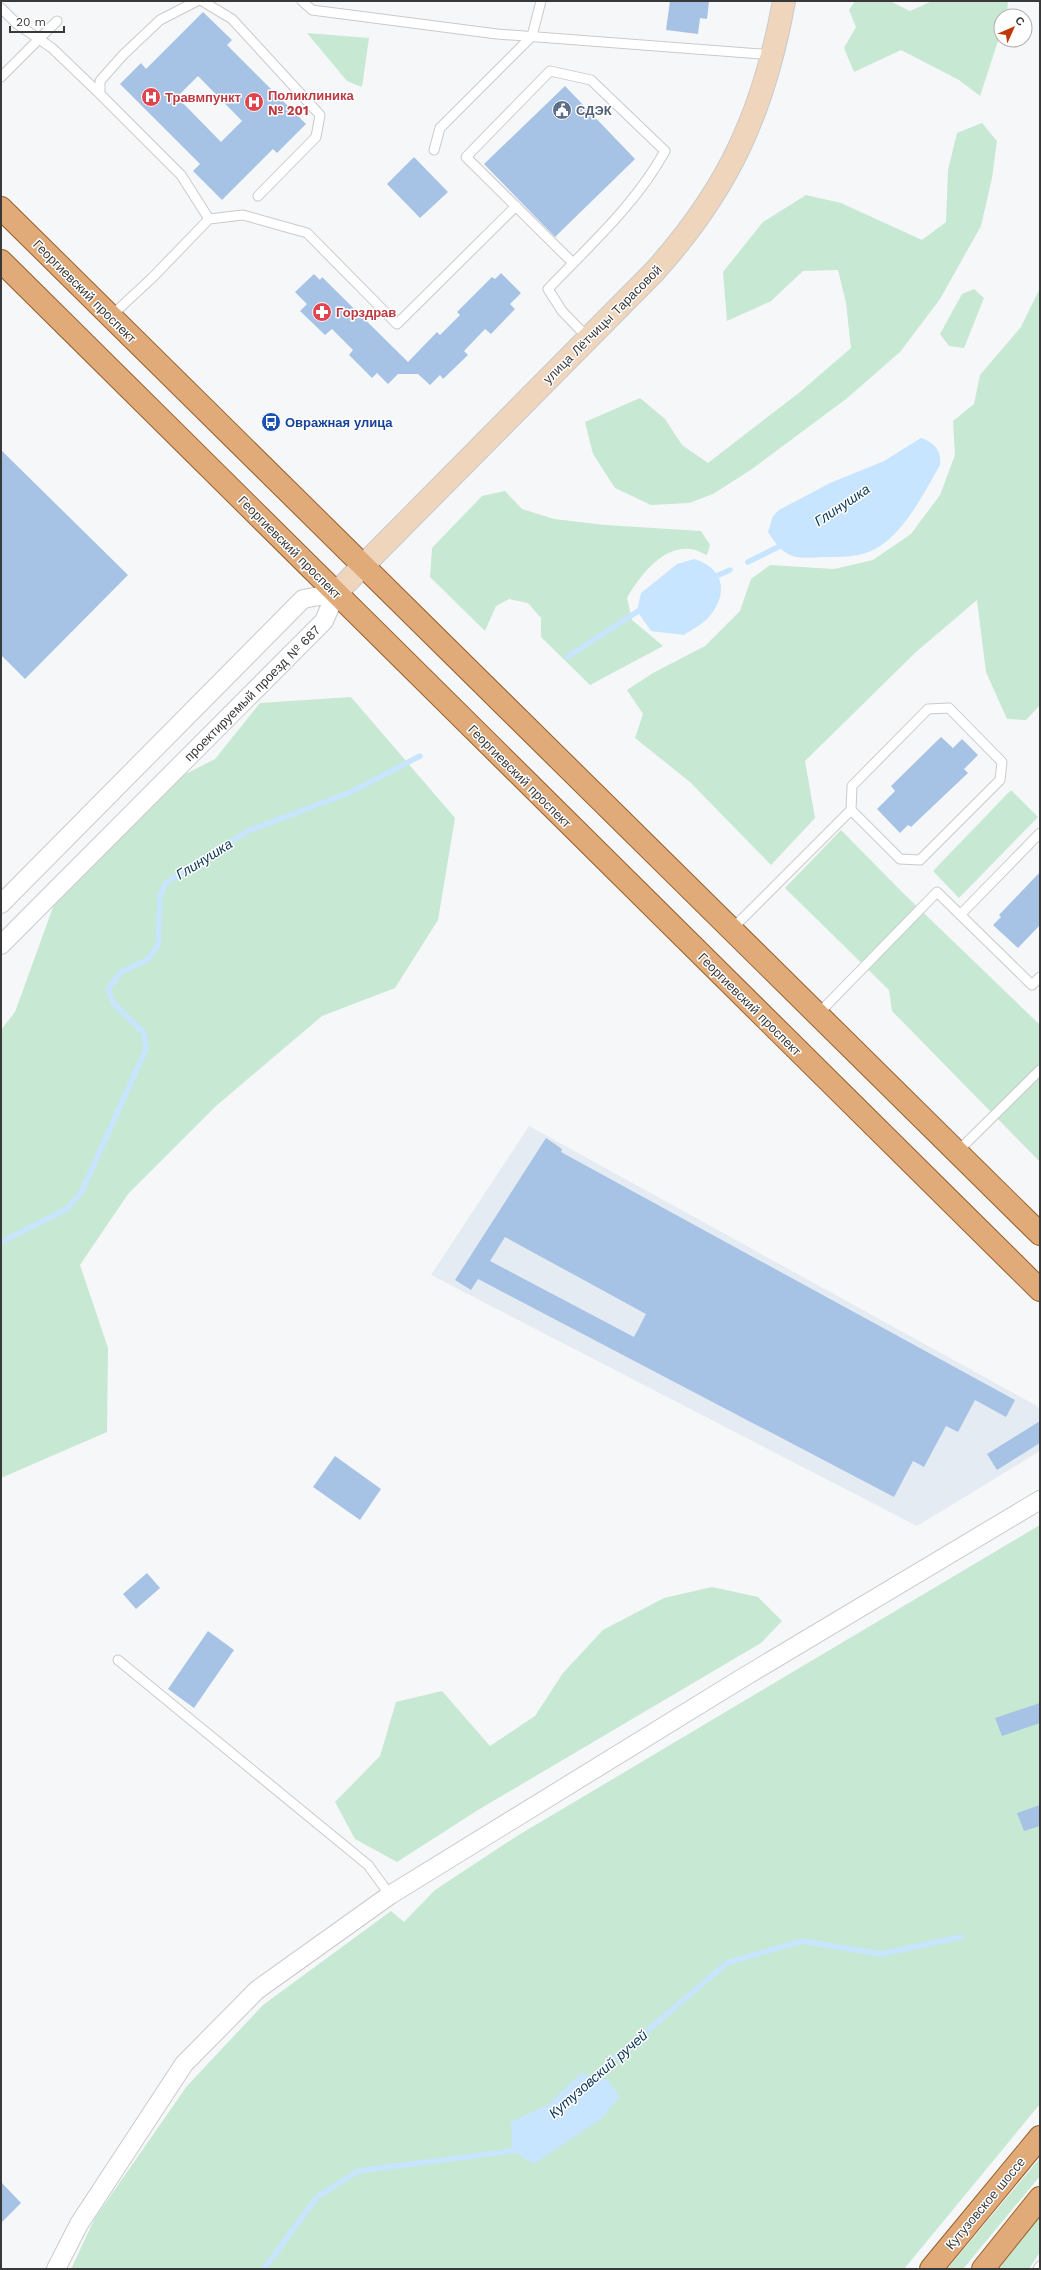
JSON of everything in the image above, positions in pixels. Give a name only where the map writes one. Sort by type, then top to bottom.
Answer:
[{"type":"main road","name":"улица Лётчицы Тарасовой","points":[[336,593],[674,250],[712,200],[744,141],[756,112],[773,55],[784,1]]},
{"type":"main road","name":"Георгиевский проспект","points":[[1,208],[551,753],[1040,1234]]},
{"type":"main road","name":"Георгиевский проспект","points":[[1,261],[1040,1290]]},
{"type":"main road","name":"Кутузовское шоссе","points":[[931,2269],[1040,2137]]},
{"type":"main road","points":[[982,2269],[1040,2198]]},
{"type":"street","points":[[1,904],[304,599],[336,593]]},
{"type":"street","name":"проектируемый проезд № 687","points":[[1,944],[324,621],[336,593]]},
{"type":"street","points":[[56,2269],[79,2224],[184,2064],[257,1990],[390,1895],[744,1677],[1040,1500]]},
{"type":"lane","points":[[100,94],[100,80],[123,54],[160,20],[198,1]]},
{"type":"lane","points":[[202,1],[232,20],[320,115],[316,137],[258,196]]},
{"type":"lane","points":[[302,1],[312,10],[497,34],[773,55]]},
{"type":"lane","points":[[434,150],[440,128],[532,36],[541,1]]},
{"type":"lane","points":[[1,8],[17,24],[52,48],[181,175],[208,219]]},
{"type":"lane","points":[[1,77],[57,21]]},
{"type":"lane","points":[[573,263],[466,157],[550,71],[591,80],[665,151],[651,176],[628,206],[573,263],[548,288],[562,311],[588,338]]},
{"type":"lane","points":[[110,317],[153,277],[208,219],[243,216],[307,233],[397,324],[516,206]]},
{"type":"lane","points":[[731,930],[851,810],[852,786],[928,710],[949,708],[1002,762],[1000,780],[920,860],[900,859],[851,810]]},
{"type":"lane","points":[[960,915],[1040,833]]},
{"type":"lane","points":[[817,1015],[937,892],[1032,986],[1040,977]]},
{"type":"lane","points":[[957,1152],[1040,1070]]},
{"type":"lane","points":[[118,1660],[368,1865],[390,1895]]},
{"type":"shaded area","points":[[529,1126],[1037,1406],[1040,1411],[1040,1451],[917,1526],[431,1275]]},
{"type":"green space","points":[[855,1],[890,1],[910,11],[932,1],[1008,1],[1008,8],[993,8],[993,48],[996,48],[980,96],[959,80],[901,50],[854,72],[844,48],[856,27],[849,10]]},
{"type":"green space","points":[[307,33],[369,38],[362,87],[347,81]]},
{"type":"green space","points":[[982,123],[997,141],[992,178],[981,226],[940,299],[900,352],[846,399],[752,469],[713,494],[689,503],[651,505],[615,488],[593,454],[585,422],[640,398],[665,419],[682,445],[708,463],[800,392],[851,348],[846,303],[838,270],[803,271],[771,301],[727,321],[723,272],[763,222],[806,195],[841,203],[922,240],[946,222],[948,170],[957,133]]},
{"type":"green space","points":[[1040,288],[1040,705],[1026,720],[1007,719],[986,672],[977,600],[916,652],[805,761],[815,818],[771,865],[690,782],[635,738],[643,714],[627,690],[653,673],[705,646],[740,611],[751,579],[770,565],[834,569],[873,560],[911,534],[940,495],[955,455],[953,421],[974,404],[980,375],[1021,327]]},
{"type":"green space","points":[[974,289],[984,298],[964,348],[949,346],[940,334],[962,294]]},
{"type":"green space","points":[[505,491],[522,509],[554,519],[605,525],[701,531],[710,545],[707,555],[690,549],[680,549],[670,552],[652,564],[638,581],[627,598],[632,620],[663,646],[590,685],[541,637],[541,618],[528,603],[509,599],[496,606],[485,631],[430,577],[432,548],[482,496]]},
{"type":"green space","points":[[351,697],[455,818],[438,920],[395,988],[322,1016],[216,1106],[128,1194],[80,1265],[108,1348],[107,1432],[1,1478],[1,1030],[15,1012],[56,899],[172,781],[215,759],[260,703]]},
{"type":"green space","points":[[1011,790],[1038,817],[959,898],[933,871]]},
{"type":"green space","points":[[841,830],[903,893],[1040,1025],[1040,1162],[892,1011],[889,990],[785,888]]},
{"type":"green space","points":[[1040,1525],[1040,2104],[904,2269],[71,2269],[95,2218],[187,2086],[263,2005],[391,1911],[404,1922],[435,1890],[517,1836]]},
{"type":"green space","points":[[712,1587],[758,1597],[782,1621],[761,1643],[478,1810],[397,1862],[355,1839],[335,1802],[380,1756],[396,1702],[442,1691],[490,1746],[535,1716],[563,1673],[603,1630],[664,1598]]},
{"type":"green space","points":[[1040,2158],[1040,2176],[963,2269],[947,2269]]},
{"type":"green space","points":[[1040,2213],[1040,2252],[1029,2269],[994,2269]]},
{"type":"water","points":[[921,438],[930,442],[936,448],[940,455],[940,465],[907,519],[885,543],[872,551],[850,556],[814,558],[798,557],[785,552],[780,548],[768,532],[773,516],[779,510],[830,483],[884,461]]},
{"type":"water","points":[[694,559],[712,568],[720,582],[721,590],[715,608],[707,620],[684,635],[651,631],[637,611],[641,593],[677,564]]},
{"type":"water","points":[[581,2073],[608,2080],[620,2097],[601,2119],[534,2164],[512,2151],[511,2122],[549,2104]]},
{"type":"building","points":[[670,1],[709,1],[707,19],[700,18],[698,34],[666,30]]},
{"type":"building","name":"Поликлиника № 201","points":[[203,12],[232,40],[227,45],[306,124],[277,153],[273,149],[222,200],[193,171],[200,164],[120,84],[141,63],[146,69]],"holes":[[[198,76],[242,121],[221,142],[177,97]]]},
{"type":"building","points":[[565,86],[635,159],[555,237],[484,164]]},
{"type":"building","points":[[414,157],[448,192],[420,218],[387,184]]},
{"type":"building","points":[[501,273],[521,293],[510,304],[515,309],[491,334],[485,329],[464,351],[468,355],[443,379],[440,375],[430,385],[418,374],[398,374],[388,384],[377,373],[372,378],[349,355],[353,350],[332,329],[325,335],[300,311],[307,304],[295,292],[314,274],[320,280],[322,277],[408,362],[437,332],[440,335],[460,315],[457,312],[492,277],[495,279]]},
{"type":"building","points":[[1,450],[128,575],[25,679],[1,655]]},
{"type":"building","points":[[941,737],[953,748],[962,739],[978,755],[964,769],[968,773],[911,827],[908,825],[900,833],[877,809],[895,791],[891,786]]},
{"type":"building","points":[[1040,872],[1040,925],[1018,948],[993,925],[1001,917],[999,915]]},
{"type":"building","points":[[546,1138],[562,1149],[561,1152],[1015,1400],[1006,1417],[975,1400],[958,1432],[946,1426],[924,1467],[913,1461],[894,1497],[478,1279],[471,1290],[455,1280]],"holes":[[[505,1237],[646,1314],[634,1337],[490,1261]]]},
{"type":"building","points":[[1040,1421],[1040,1443],[997,1470],[987,1454]]},
{"type":"building","points":[[335,1456],[381,1489],[360,1520],[313,1487]]},
{"type":"building","points":[[147,1573],[160,1588],[136,1609],[123,1594]]},
{"type":"building","points":[[208,1631],[234,1650],[194,1708],[168,1689]]},
{"type":"building","points":[[1040,1703],[1040,1723],[1002,1736],[995,1718]]},
{"type":"building","points":[[1040,1805],[1040,1826],[1024,1831],[1017,1813]]},
{"type":"building","points":[[1,2182],[21,2203],[1,2223]]},
{"type":"waterway","name":"Глинушка","points":[[748,562],[784,544]]},
{"type":"waterway","name":"Глинушка","points":[[712,578],[730,570]]},
{"type":"waterway","name":"Глинушка","points":[[567,657],[643,608]]},
{"type":"waterway","name":"Глинушка","points":[[1,1242],[67,1209],[82,1191],[146,1049],[144,1033],[114,1004],[108,989],[121,972],[147,960],[158,946],[160,896],[166,883],[248,831],[351,792],[420,756]]},
{"type":"waterway","name":"Кутузовский ручей","points":[[588,2081],[727,1963],[802,1941],[881,1954],[961,1937]]},
{"type":"waterway","name":"Кутузовский ручей","points":[[264,2269],[317,2197],[358,2171],[512,2151],[517,2146]]},
{"type":"place","name":"Травмпункт","points":[[151,97]]},
{"type":"place","name":"Поликлиника № 201","points":[[254,102]]},
{"type":"place","name":"СДЭК","points":[[562,110]]},
{"type":"place","name":"Горздрав","points":[[322,312]]},
{"type":"place","name":"Овражная улица","points":[[271,422]]}]
